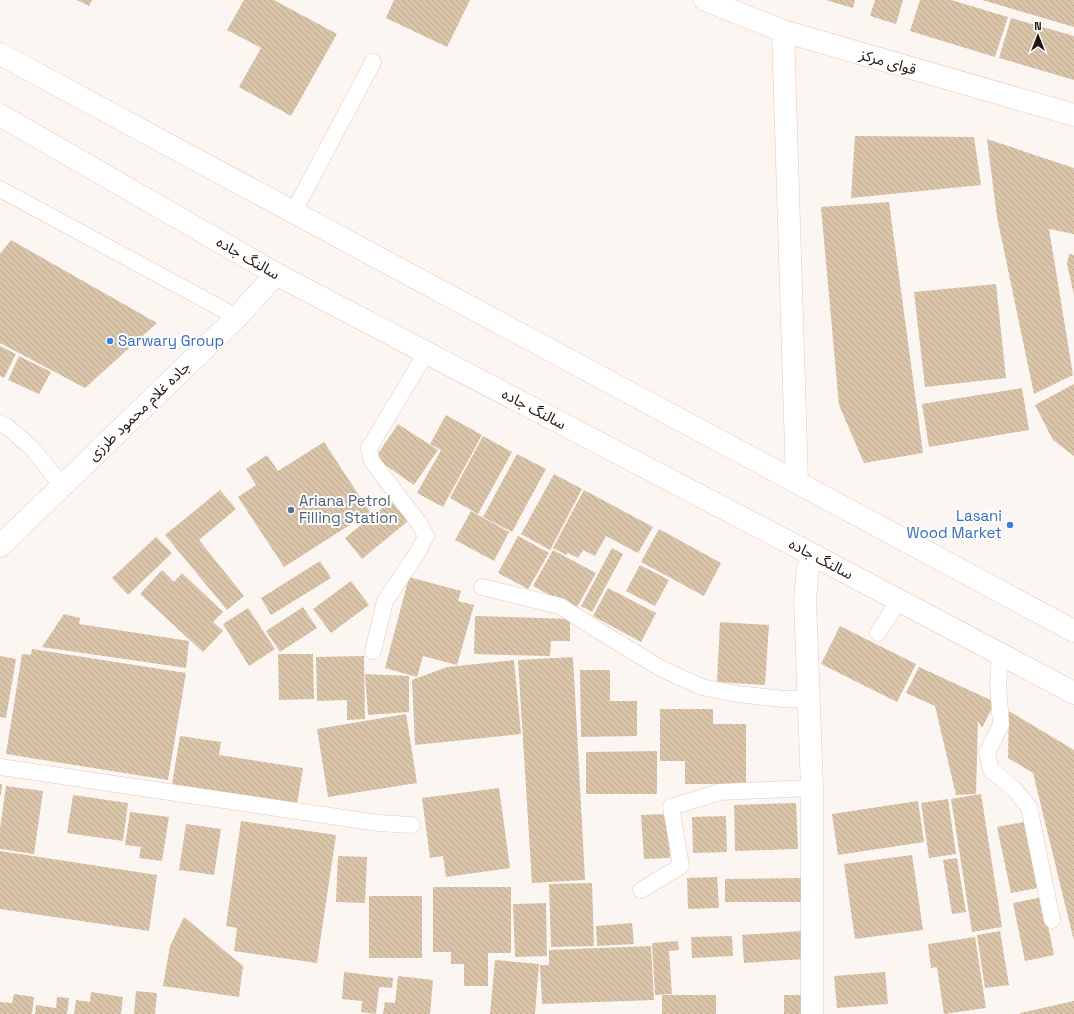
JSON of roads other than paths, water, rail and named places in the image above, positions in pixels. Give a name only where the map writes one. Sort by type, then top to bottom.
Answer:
[{"type":"main road","name":"قوای مرکز","points":[[705,0],[783,31],[1074,116]]},
{"type":"main road","points":[[783,31],[797,481]]},
{"type":"main road","points":[[0,54],[1074,631]]},
{"type":"main road","name":"سالنگ جاده","points":[[0,115],[276,274],[1074,693]]},
{"type":"main road","name":"جاده غلام‌ محمود طرزی","points":[[0,546],[237,317],[276,274]]},
{"type":"main road","points":[[812,1014],[812,788],[805,599],[808,568],[815,556]]},
{"type":"lane","points":[[293,212],[373,62]]},
{"type":"lane","points":[[0,189],[237,317]]},
{"type":"lane","points":[[373,650],[385,601],[418,552],[426,536],[419,523],[371,460],[369,448],[426,353]]},
{"type":"lane","points":[[0,423],[6,426],[32,448],[62,486]]},
{"type":"lane","points":[[482,587],[560,606],[662,669],[702,687],[737,694],[784,699],[809,699]]},
{"type":"lane","points":[[878,633],[898,600]]},
{"type":"lane","points":[[1000,654],[998,685],[1001,725],[987,753],[991,770],[1015,790],[1029,806],[1052,920]]},
{"type":"lane","points":[[0,767],[378,822],[412,825]]},
{"type":"lane","points":[[641,890],[680,866],[671,806],[720,792],[812,788]]},
{"type":"place","name":"Sarwary Group","points":[[110,341]]},
{"type":"place","name":"Ariana Petrol Filling Station","points":[[291,510]]},
{"type":"place","name":"Lasani Wood Market","points":[[1010,525]]}]
